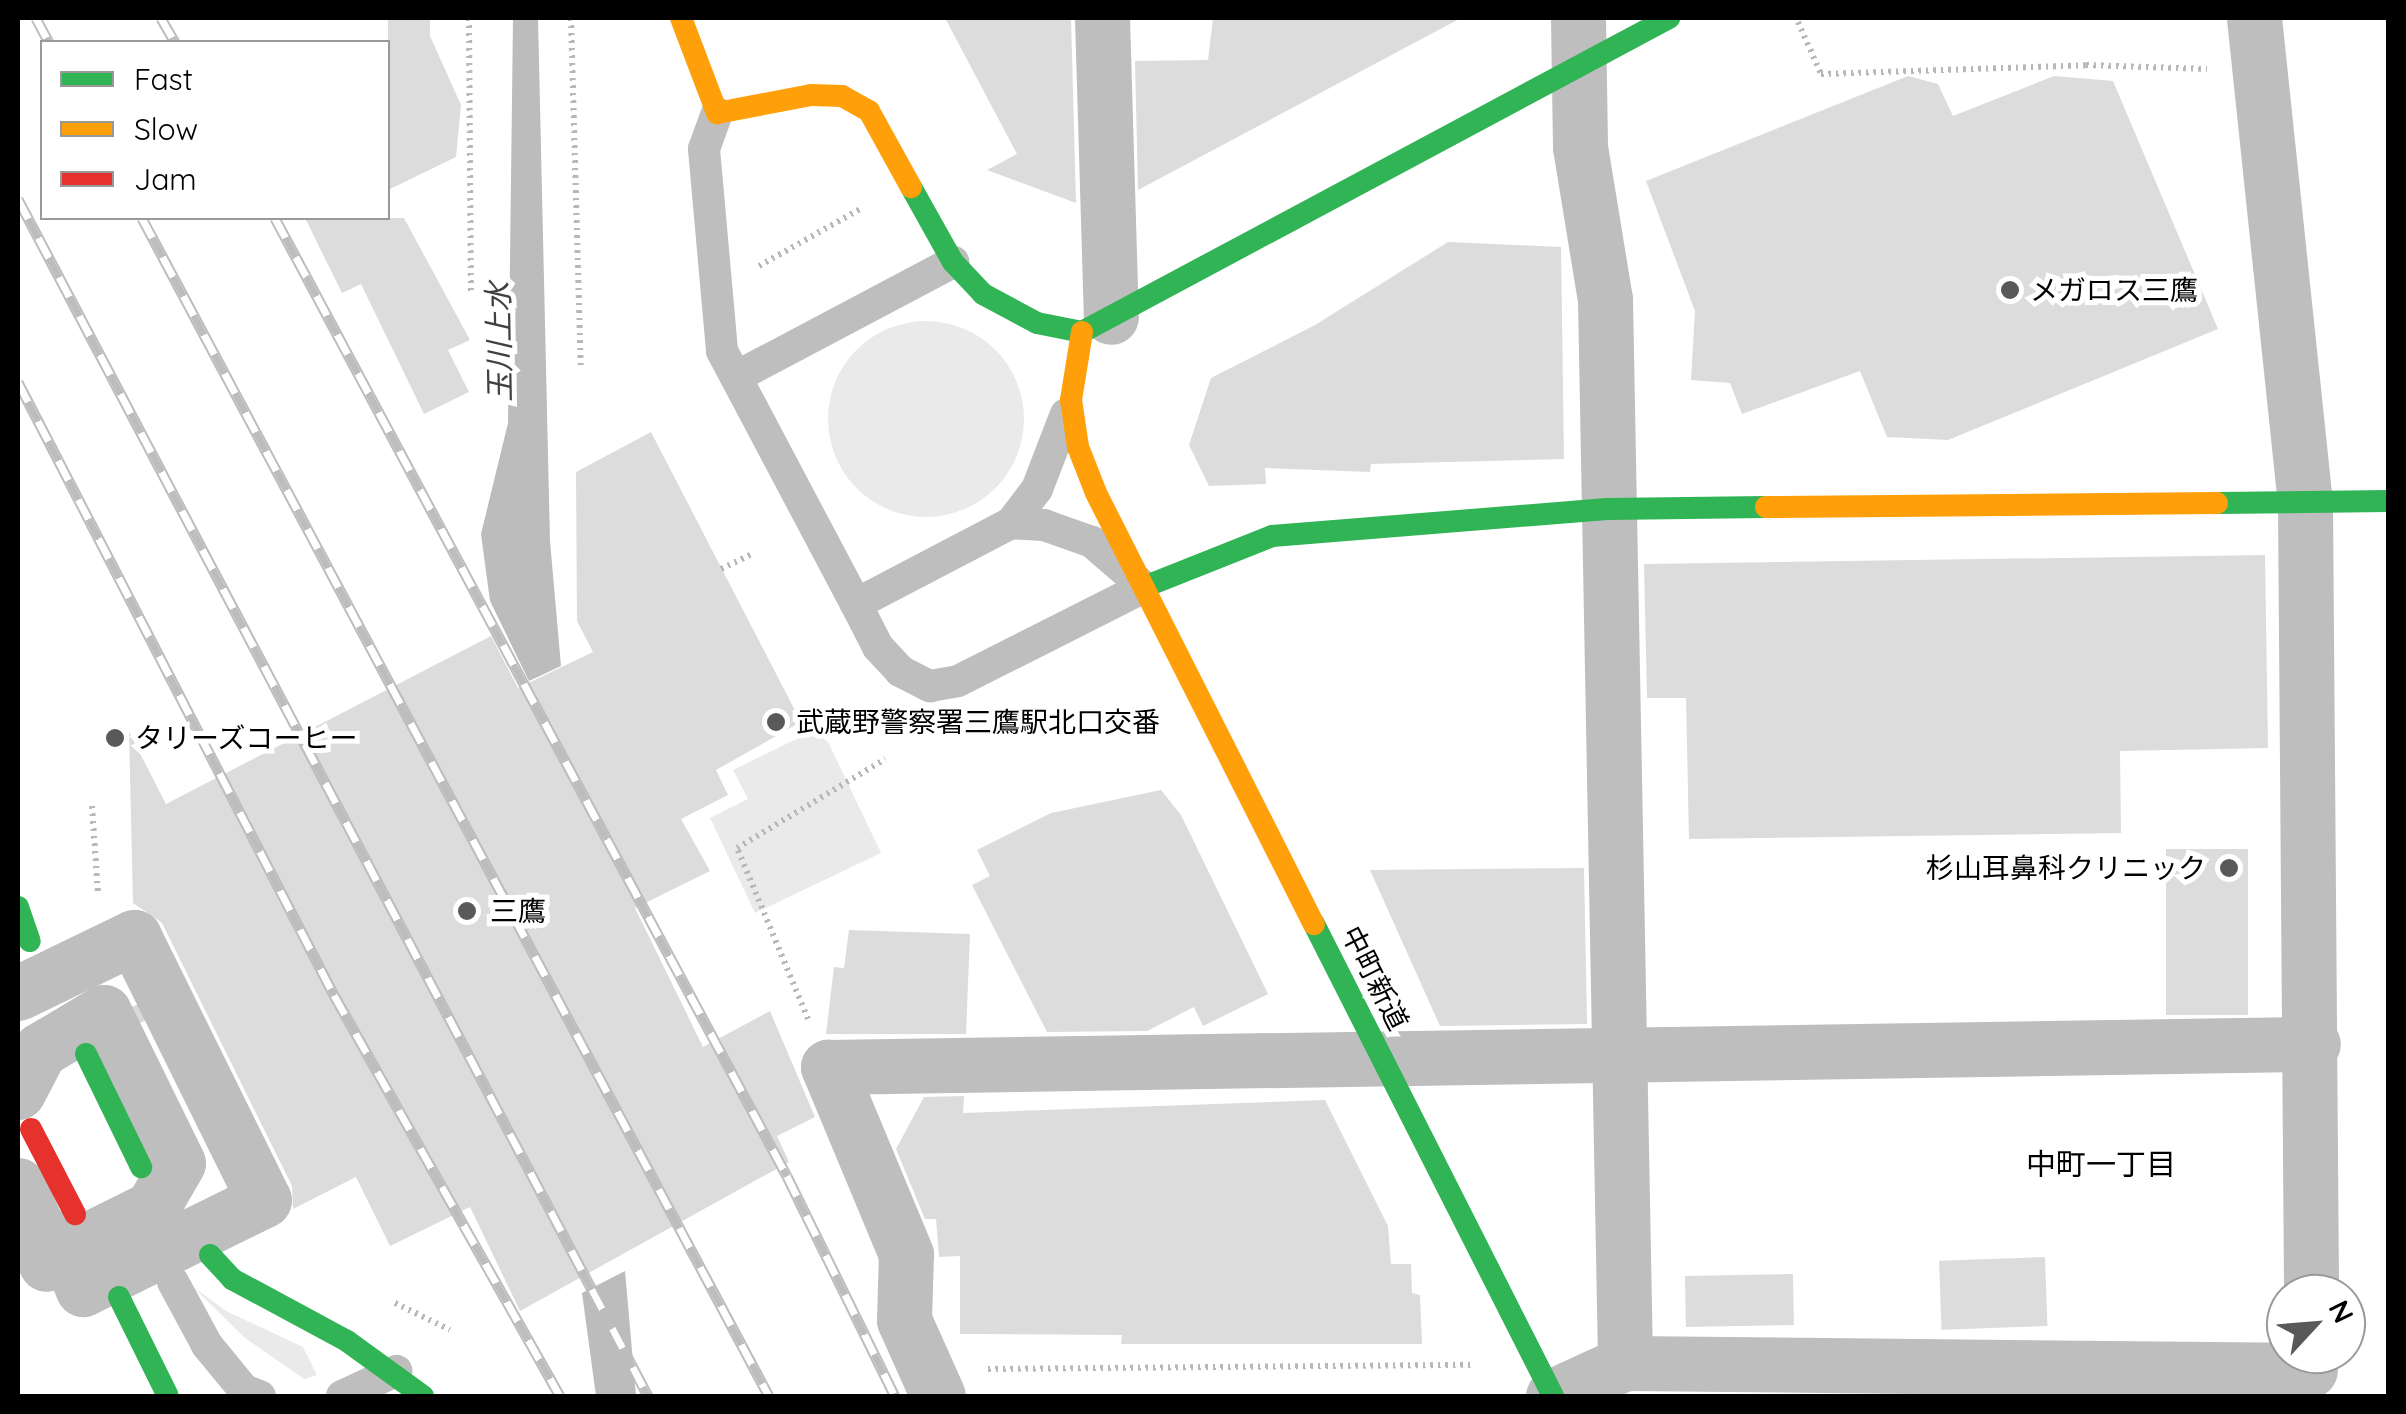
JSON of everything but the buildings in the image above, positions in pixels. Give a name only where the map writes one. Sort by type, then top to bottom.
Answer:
[{"type":"street","points":[[680,18],[717,113],[811,95],[842,96],[869,111],[952,262],[983,294],[1038,323],[1096,324],[1577,43],[1670,18]]},
{"type":"street","points":[[1096,324],[1102,18]]},
{"type":"street","points":[[2254,18],[2305,504],[2311,1274]]},
{"type":"street","points":[[1577,43],[1580,146],[1605,299],[1626,1363]]},
{"type":"street","name":"中町新道","points":[[1096,324],[1071,400],[1078,447],[1144,588],[1553,1396]]},
{"type":"street","points":[[1144,588],[1199,560],[1272,536],[1607,509],[2388,501]]},
{"type":"street","points":[[18,907],[24,967],[134,936],[264,1200],[83,1288],[65,1249],[37,1227],[41,1063],[138,945]]},
{"type":"street","points":[[41,1063],[104,1012],[178,1163],[152,1208],[65,1249]]},
{"type":"street","points":[[932,1383],[904,1320],[906,1254],[828,1067],[1622,1051],[2312,1044]]},
{"type":"street","points":[[18,1206],[39,1184]]},
{"type":"street","points":[[65,1249],[204,1230],[232,1279],[396,1371],[424,1396]]},
{"type":"street","points":[[119,1297],[168,1396]]},
{"type":"street","points":[[1553,1396],[1626,1363],[2266,1372]]},
{"type":"lane","points":[[717,113],[704,149],[712,292],[722,351],[856,604],[900,671],[930,686],[958,682],[1144,588],[1092,542],[1044,526],[1011,524]]},
{"type":"lane","points":[[736,376],[952,262]]},
{"type":"lane","points":[[856,604],[1011,524],[1037,489],[1071,400]]},
{"type":"lane","points":[[41,1063],[131,1174]]},
{"type":"lane","points":[[173,1282],[208,1345],[244,1390],[260,1396]]},
{"type":"lane","points":[[342,1396],[396,1371]]},
{"type":"path","points":[[469,18],[471,295]]},
{"type":"path","points":[[572,18],[581,370]]},
{"type":"path","points":[[1798,22],[1820,74],[2086,64],[2220,69]]},
{"type":"path","points":[[755,268],[880,198]]},
{"type":"path","points":[[721,569],[752,554]]},
{"type":"path","points":[[828,1067],[737,848],[885,759]]},
{"type":"path","points":[[101,905],[92,806],[101,905]]},
{"type":"path","points":[[388,1299],[450,1330]]},
{"type":"path","points":[[932,1383],[1482,1365]]},
{"type":"shaded area","points":[[513,18],[538,18],[550,541],[561,666],[529,681],[490,601],[481,534],[508,423]]},
{"type":"shaded area","points":[[926,321],[964,328],[995,350],[1017,381],[1024,419],[1017,457],[995,488],[964,510],[926,517],[888,510],[857,488],[835,457],[828,419],[835,381],[857,350],[888,328]]},
{"type":"shaded area","points":[[821,727],[881,853],[755,913],[710,818],[748,799],[733,770]]},
{"type":"shaded area","points":[[625,1271],[636,1396],[596,1396],[582,1293]]},
{"type":"shaded area","points":[[192,1286],[226,1311],[303,1347],[317,1375],[304,1379],[245,1338]]},
{"type":"tunnel","points":[[137,1004],[144,1021]]},
{"type":"railway","points":[[36,18],[48,40]]},
{"type":"railway","points":[[161,18],[174,40]]},
{"type":"railway","points":[[18,199],[648,1396]]},
{"type":"railway","points":[[143,220],[769,1396]]},
{"type":"railway","points":[[276,220],[787,1176],[895,1396]]},
{"type":"railway","points":[[18,382],[334,995],[560,1396]]},
{"type":"traffic: fast","points":[[911,187],[953,262],[983,294],[1037,323],[1082,332],[1669,18]]},
{"type":"traffic: fast","points":[[2217,503],[2388,501]]},
{"type":"traffic: fast","points":[[1144,587],[1272,536],[1607,509],[1766,507]]},
{"type":"traffic: fast","points":[[18,907],[30,941]]},
{"type":"traffic: fast","points":[[1314,924],[1553,1396]]},
{"type":"traffic: fast","points":[[86,1054],[141,1167]]},
{"type":"traffic: fast","points":[[210,1255],[232,1279],[347,1341],[423,1396]]},
{"type":"traffic: fast","points":[[119,1297],[168,1396]]},
{"type":"traffic: slow","points":[[681,18],[717,113],[811,95],[842,96],[869,111],[911,187]]},
{"type":"traffic: slow","points":[[1082,332],[1071,400],[1078,447],[1096,493],[1314,924]]},
{"type":"traffic: slow","points":[[1766,507],[2217,503]]},
{"type":"traffic: jam","points":[[31,1129],[75,1214]]},
{"type":"place","name":"メガロス三鷹","points":[[2010,290]]},
{"type":"place","name":"武蔵野警察署三鷹駅北口交番","points":[[776,722]]},
{"type":"place","name":"タリーズコーヒー","points":[[115,738]]},
{"type":"place","name":"杉山耳鼻科クリニック","points":[[2229,868]]},
{"type":"place","name":"三鷹","points":[[467,911]]},
{"type":"district","name":"中町一丁目","points":[[2101,1164]]},
{"type":"water label","name":"玉川上水","points":[[499,342]]}]
